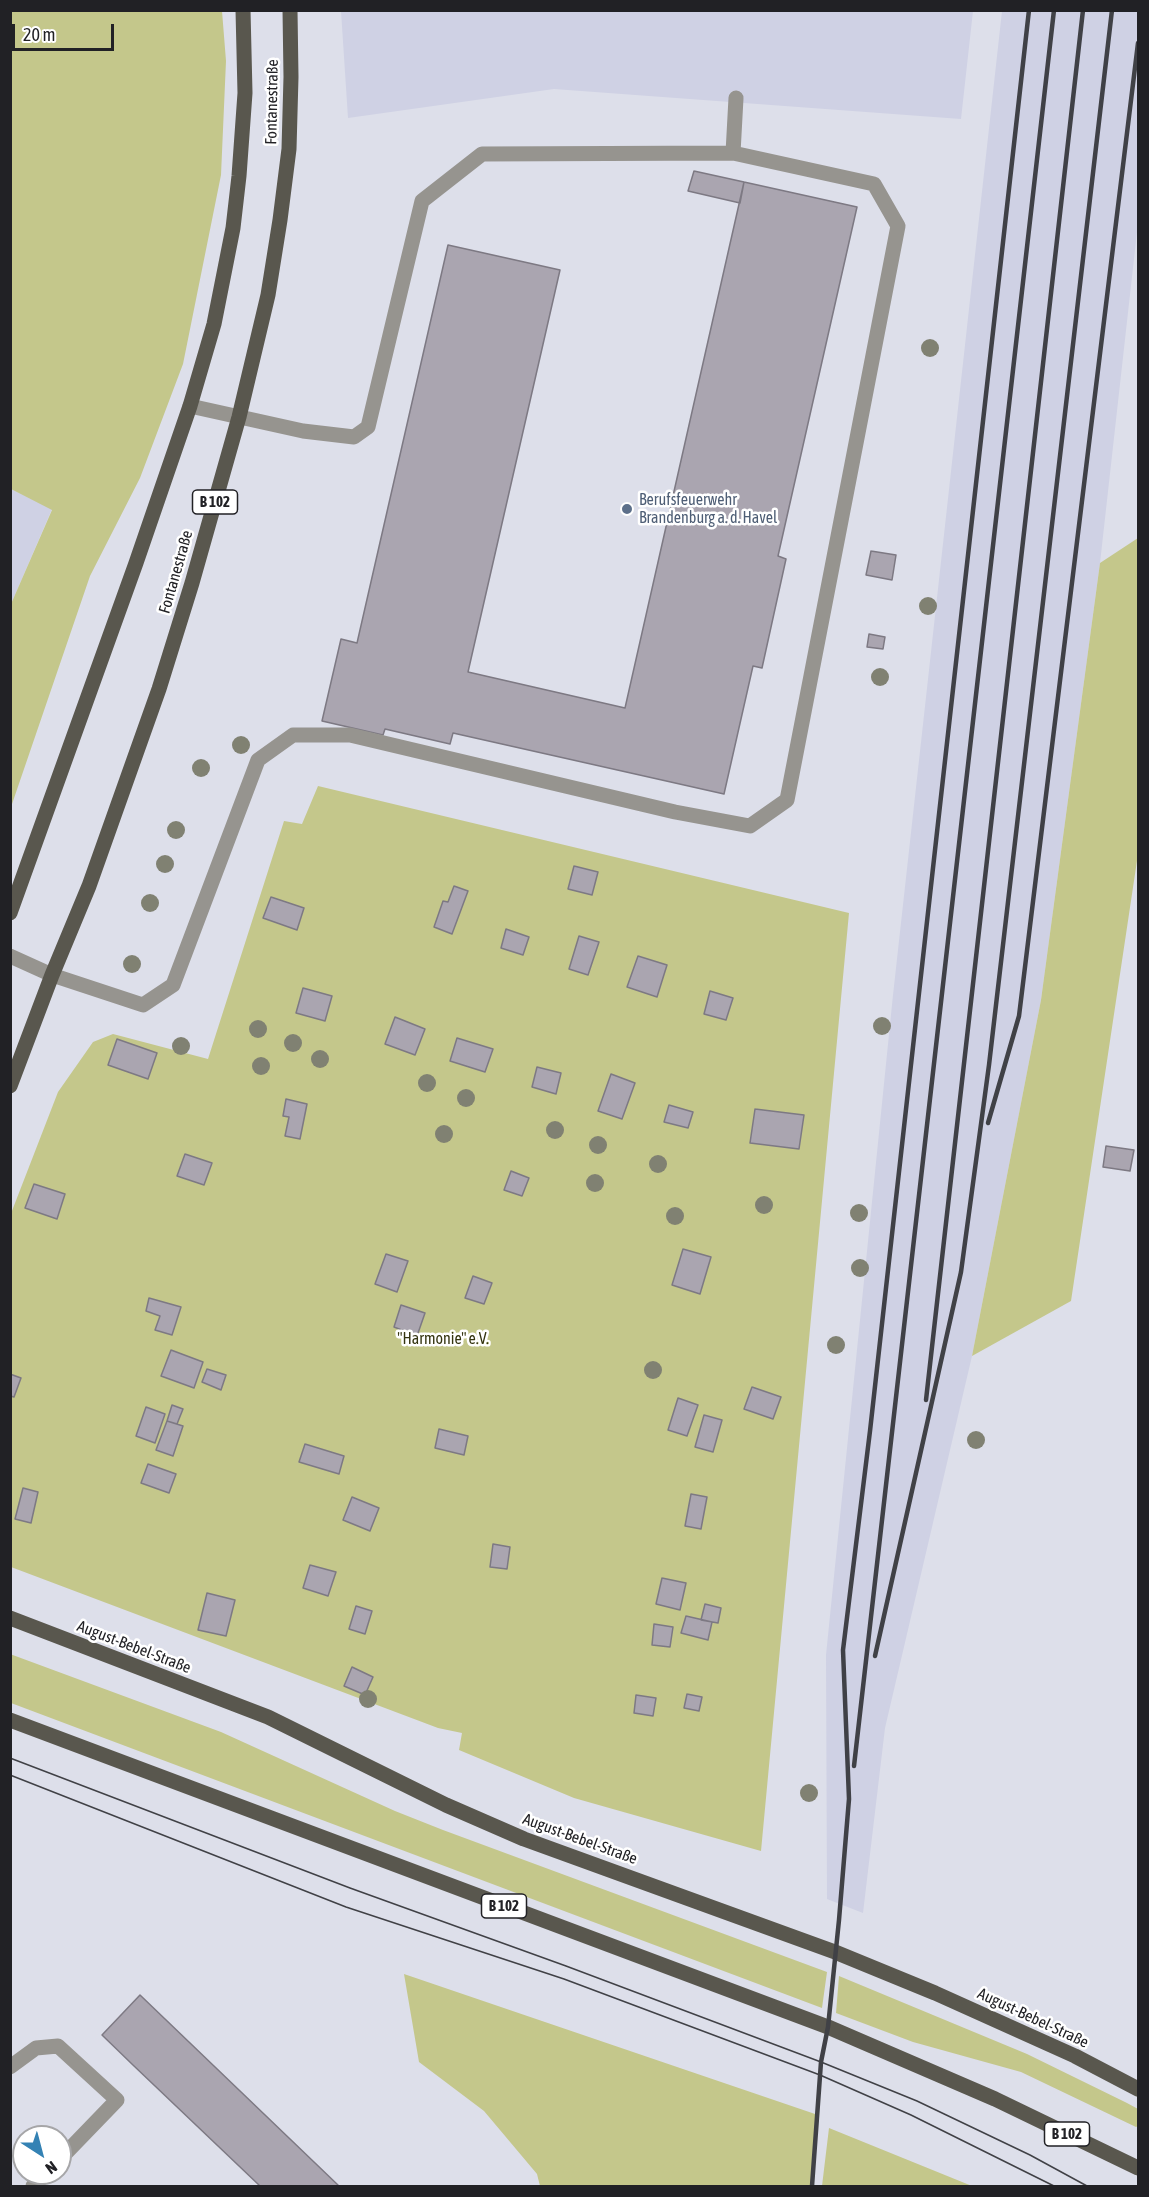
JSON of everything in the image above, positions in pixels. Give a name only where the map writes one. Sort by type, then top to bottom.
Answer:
[{"type":"main road","name":"Fontanestraße","points":[[10,913],[190,406],[214,324],[233,228],[239,176],[245,93],[243,10]]},
{"type":"main road","name":"Fontanestraße","points":[[10,1086],[89,886],[159,689],[239,417],[268,295],[289,149],[290,10]]},
{"type":"main road","name":"August-Bebel-Straße","points":[[10,1618],[268,1717],[446,1805],[524,1839],[835,1952],[935,1993],[1075,2056],[1138,2089]]},
{"type":"main road","name":"B 102","points":[[10,1720],[828,2027],[995,2099],[1138,2168]]},
{"type":"street","points":[[733,153],[736,98]]},
{"type":"street","points":[[10,956],[52,975],[143,1005],[173,985],[258,760],[293,735],[350,735],[675,812],[750,826],[787,800],[898,226],[874,184],[733,153],[482,154],[422,201],[368,427],[354,437],[303,431],[190,406]]},
{"type":"street","points":[[10,2067],[36,2048],[58,2046],[117,2100],[72,2147]]},
{"type":"shaded area","points":[[341,11],[973,11],[961,119],[554,89],[348,118]]},
{"type":"shaded area","points":[[1002,11],[1138,11],[1138,223],[1100,563],[1041,1000],[972,1356],[885,1728],[863,1913],[827,1899],[826,1655],[893,995]]},
{"type":"shaded area","points":[[11,489],[52,509],[11,604]]},
{"type":"green space","points":[[10,11],[222,11],[226,61],[221,175],[183,364],[140,478],[90,576],[11,807],[11,604],[52,510],[11,489]]},
{"type":"green space","points":[[1138,538],[1138,854],[1071,1301],[972,1356],[1041,1000],[1100,563]]},
{"type":"green space","name":"\"Harmonie\" e.V.","points":[[318,786],[849,913],[761,1851],[574,1798],[459,1750],[462,1733],[438,1728],[11,1567],[10,1216],[58,1092],[93,1042],[113,1034],[208,1059],[284,821],[302,824]]},
{"type":"green space","points":[[10,1654],[221,1732],[395,1811],[443,1830],[827,1972],[822,2008],[11,1703]]},
{"type":"green space","points":[[404,1974],[818,2115],[812,2186],[540,2186],[537,2174],[484,2111],[419,2062]]},
{"type":"green space","points":[[839,1976],[1027,2054],[1127,2103],[1138,2109],[1138,2126],[1021,2072],[913,2042],[836,2013]]},
{"type":"green space","points":[[829,2128],[972,2186],[822,2186]]},
{"type":"building","points":[[694,171],[744,182],[740,203],[688,191]]},
{"type":"building","points":[[744,182],[857,207],[778,556],[786,559],[762,668],[753,666],[724,794],[453,733],[450,744],[385,729],[383,735],[322,721],[341,639],[357,643],[448,245],[560,270],[468,672],[625,708]]},
{"type":"building","points":[[871,551],[896,555],[892,580],[866,575]]},
{"type":"building","points":[[869,634],[885,637],[883,649],[867,647]]},
{"type":"building","points":[[574,866],[598,872],[592,895],[568,889]]},
{"type":"building","points":[[454,886],[468,891],[452,934],[434,927],[443,901],[448,902]]},
{"type":"building","points":[[271,897],[304,908],[297,930],[263,918]]},
{"type":"building","points":[[506,929],[529,937],[523,955],[501,948]]},
{"type":"building","points":[[579,936],[599,942],[588,975],[569,969]]},
{"type":"building","points":[[638,956],[667,965],[657,997],[627,987]]},
{"type":"building","points":[[303,988],[332,996],[325,1021],[296,1013]]},
{"type":"building","points":[[710,991],[733,998],[726,1020],[704,1014]]},
{"type":"building","points":[[395,1017],[425,1029],[415,1055],[385,1044]]},
{"type":"building","points":[[457,1038],[493,1049],[485,1072],[450,1061]]},
{"type":"building","points":[[117,1039],[157,1053],[148,1079],[108,1065]]},
{"type":"building","points":[[537,1067],[561,1073],[556,1094],[532,1087]]},
{"type":"building","points":[[611,1074],[635,1083],[622,1119],[598,1111]]},
{"type":"building","points":[[286,1099],[307,1104],[300,1139],[285,1136],[289,1117],[283,1116]]},
{"type":"building","points":[[669,1105],[693,1112],[688,1128],[664,1122]]},
{"type":"building","points":[[755,1109],[804,1115],[799,1149],[750,1143]]},
{"type":"building","points":[[1106,1146],[1134,1150],[1130,1171],[1103,1167]]},
{"type":"building","points":[[185,1154],[212,1163],[204,1185],[177,1176]]},
{"type":"building","points":[[511,1171],[529,1178],[522,1196],[504,1190]]},
{"type":"building","points":[[34,1184],[65,1194],[57,1219],[25,1208]]},
{"type":"building","points":[[683,1249],[711,1257],[700,1294],[672,1285]]},
{"type":"building","points":[[386,1254],[408,1261],[397,1292],[375,1284]]},
{"type":"building","points":[[473,1276],[492,1283],[484,1304],[465,1298]]},
{"type":"building","points":[[149,1298],[181,1307],[172,1335],[155,1330],[160,1316],[146,1311]]},
{"type":"building","points":[[401,1305],[425,1313],[417,1336],[394,1327]]},
{"type":"building","points":[[171,1350],[203,1362],[194,1388],[161,1376]]},
{"type":"building","points":[[207,1369],[226,1375],[221,1390],[202,1382]]},
{"type":"building","points":[[10,1374],[21,1378],[14,1397],[10,1396]]},
{"type":"building","points":[[752,1387],[781,1397],[773,1419],[744,1409]]},
{"type":"building","points":[[678,1398],[698,1405],[687,1436],[668,1430]]},
{"type":"building","points":[[172,1405],[183,1409],[177,1424],[167,1421]]},
{"type":"building","points":[[146,1407],[165,1414],[155,1443],[136,1436]]},
{"type":"building","points":[[704,1415],[722,1420],[713,1452],[695,1447]]},
{"type":"building","points":[[167,1421],[183,1426],[173,1456],[156,1450]]},
{"type":"building","points":[[439,1429],[468,1436],[464,1455],[435,1448]]},
{"type":"building","points":[[305,1444],[344,1456],[339,1474],[299,1462]]},
{"type":"building","points":[[148,1464],[176,1474],[169,1493],[141,1483]]},
{"type":"building","points":[[23,1488],[38,1492],[31,1523],[15,1519]]},
{"type":"building","points":[[691,1494],[707,1497],[701,1529],[685,1526]]},
{"type":"building","points":[[352,1497],[379,1508],[370,1531],[343,1520]]},
{"type":"building","points":[[493,1544],[510,1547],[507,1569],[490,1567]]},
{"type":"building","points":[[310,1565],[336,1572],[328,1596],[303,1588]]},
{"type":"building","points":[[662,1578],[686,1583],[680,1610],[656,1604]]},
{"type":"building","points":[[207,1593],[235,1600],[226,1636],[198,1630]]},
{"type":"building","points":[[705,1604],[721,1608],[718,1623],[701,1620]]},
{"type":"building","points":[[356,1606],[372,1611],[365,1634],[349,1629]]},
{"type":"building","points":[[686,1616],[712,1622],[708,1640],[681,1633]]},
{"type":"building","points":[[654,1624],[673,1627],[670,1647],[652,1645]]},
{"type":"building","points":[[352,1667],[373,1677],[365,1695],[344,1686]]},
{"type":"building","points":[[687,1694],[702,1697],[699,1711],[684,1708]]},
{"type":"building","points":[[636,1695],[656,1698],[653,1716],[634,1713]]},
{"type":"building","points":[[140,1995],[339,2186],[260,2186],[134,2066],[102,2035]]},
{"type":"tram line","points":[[10,1758],[350,1888],[821,2062],[917,2101],[1030,2155],[1087,2186]]},
{"type":"tram line","points":[[10,1775],[346,1907],[564,1979],[820,2075],[911,2115],[1054,2186]]},
{"type":"railway","points":[[812,2186],[821,2062],[828,2027],[849,1799],[843,1650],[870,1431],[1029,10]]},
{"type":"railway","points":[[854,1766],[1054,10]]},
{"type":"railway","points":[[926,1400],[1083,10]]},
{"type":"railway","points":[[875,1656],[961,1272],[989,1065],[1112,10]]},
{"type":"railway","points":[[988,1123],[1019,1016],[1138,43]]},
{"type":"place","name":"Berufsfeuerwehr Brandenburg a. d. Havel","points":[[627,509]]}]
